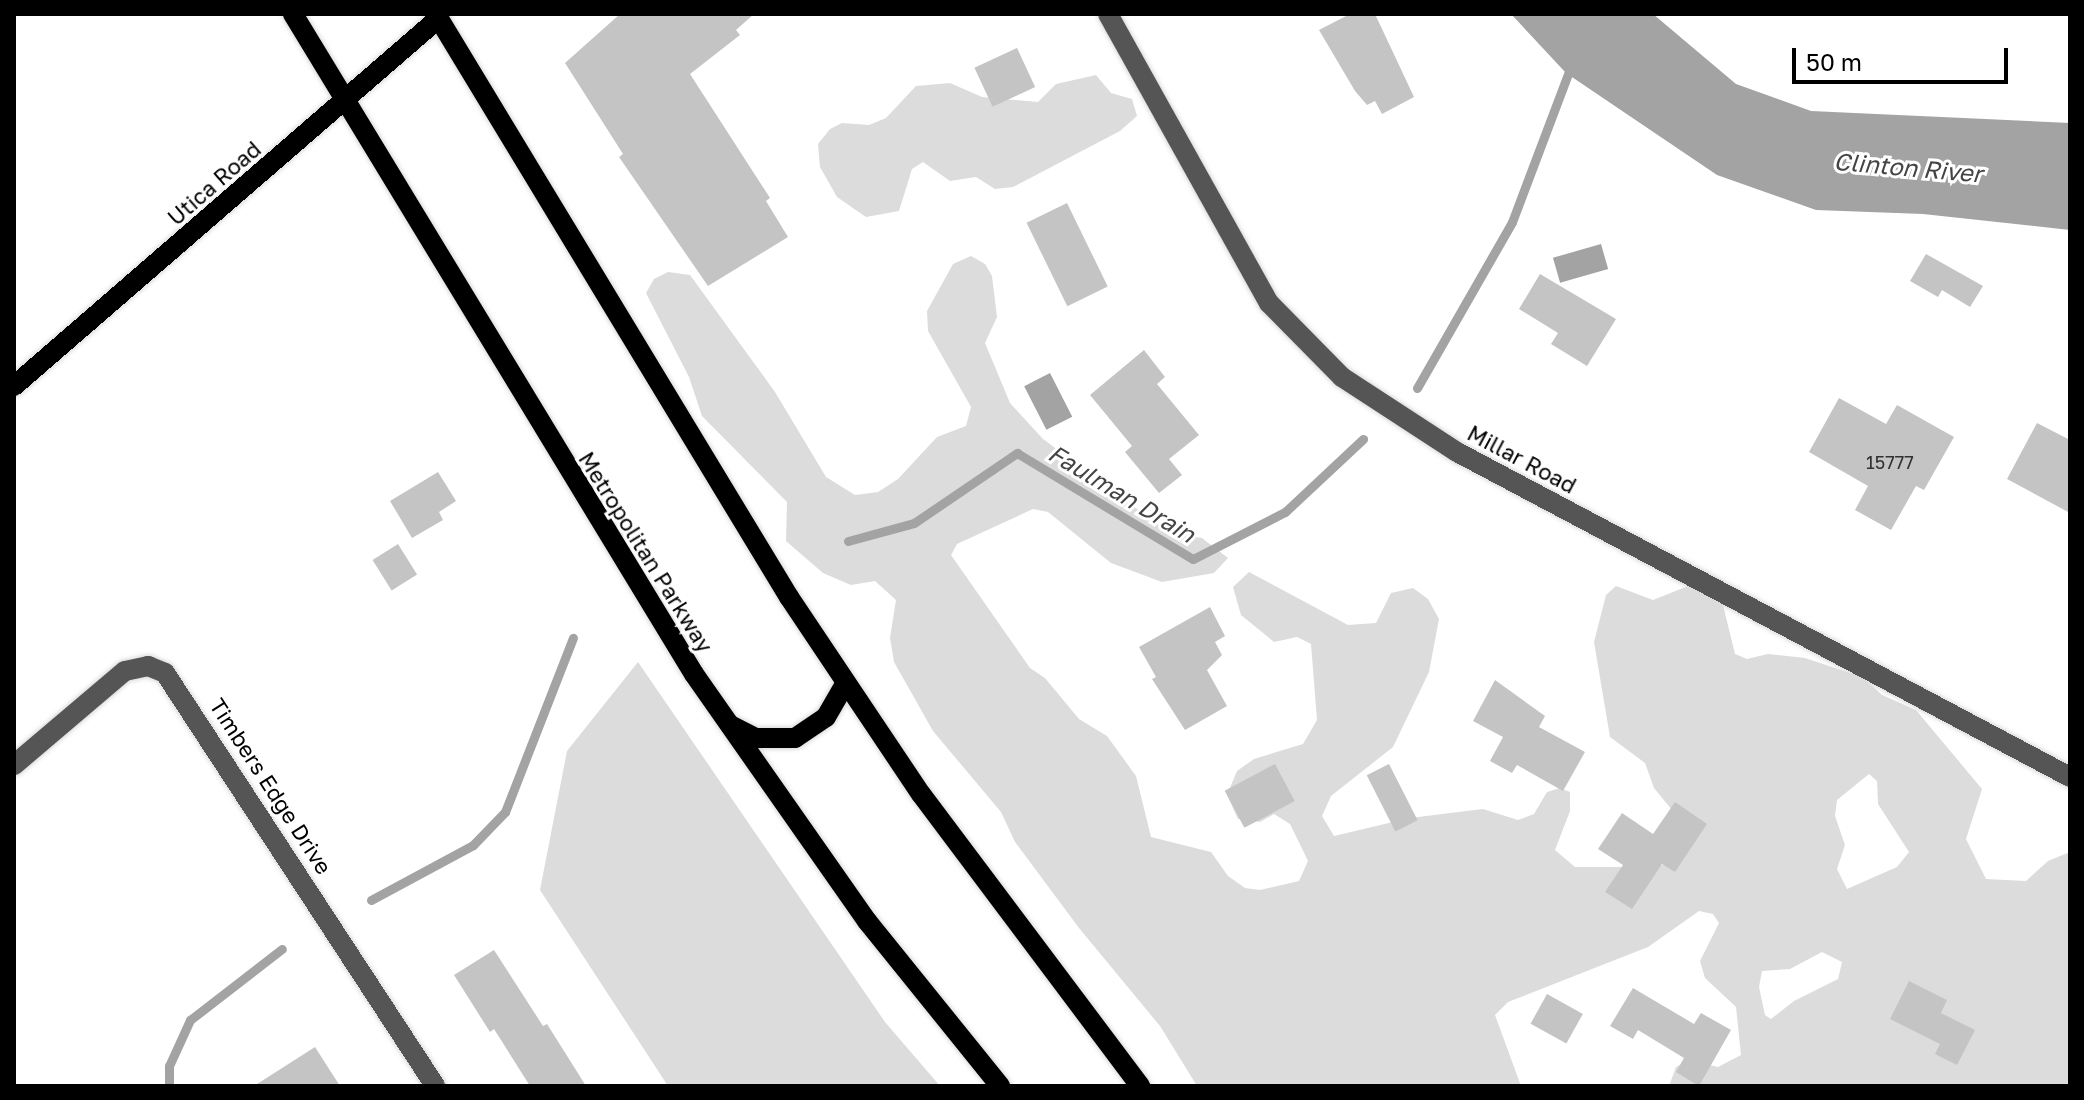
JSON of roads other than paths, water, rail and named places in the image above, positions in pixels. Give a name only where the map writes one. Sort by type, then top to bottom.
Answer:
[{"type":"main road","name":"Metropolitan Parkway","points":[[293,14],[614,548],[726,723],[867,921],[1000,1086]]},
{"type":"main road","name":"Utica Road","points":[[14,386],[346,101],[439,15]]},
{"type":"main road","points":[[439,15],[712,475],[846,683],[1028,941],[1140,1086]]},
{"type":"main road","points":[[726,723],[755,738],[795,738],[826,717],[846,683]]},
{"type":"street","name":"Millar Road","points":[[1108,14],[1261,290],[1306,344],[1342,377],[1457,452],[2070,777]]},
{"type":"street","name":"Timbers Edge Drive","points":[[14,765],[125,671],[148,666],[165,673],[183,692],[435,1086]]},
{"type":"water","name":"Clinton River","points":[[1511,14],[1653,14],[1736,84],[1811,111],[2070,123],[2070,230],[1923,214],[1816,210],[1717,175],[1566,73]]},
{"type":"water","points":[[1601,244],[1608,269],[1560,283],[1553,258]]},
{"type":"water","points":[[1050,373],[1072,417],[1046,430],[1024,386]]},
{"type":"waterway","name":"Faulman Drain","points":[[1417,388],[1512,222],[1572,63]]},
{"type":"waterway","name":"Faulman Drain","points":[[848,541],[914,523],[1017,453],[1193,559],[1285,512],[1363,439]]},
{"type":"waterway","name":"Faulman Drain","points":[[371,900],[473,845],[505,812],[573,638]]},
{"type":"waterway","name":"Faulman Drain","points":[[169,1086],[169,1066],[190,1020],[282,949]]}]
